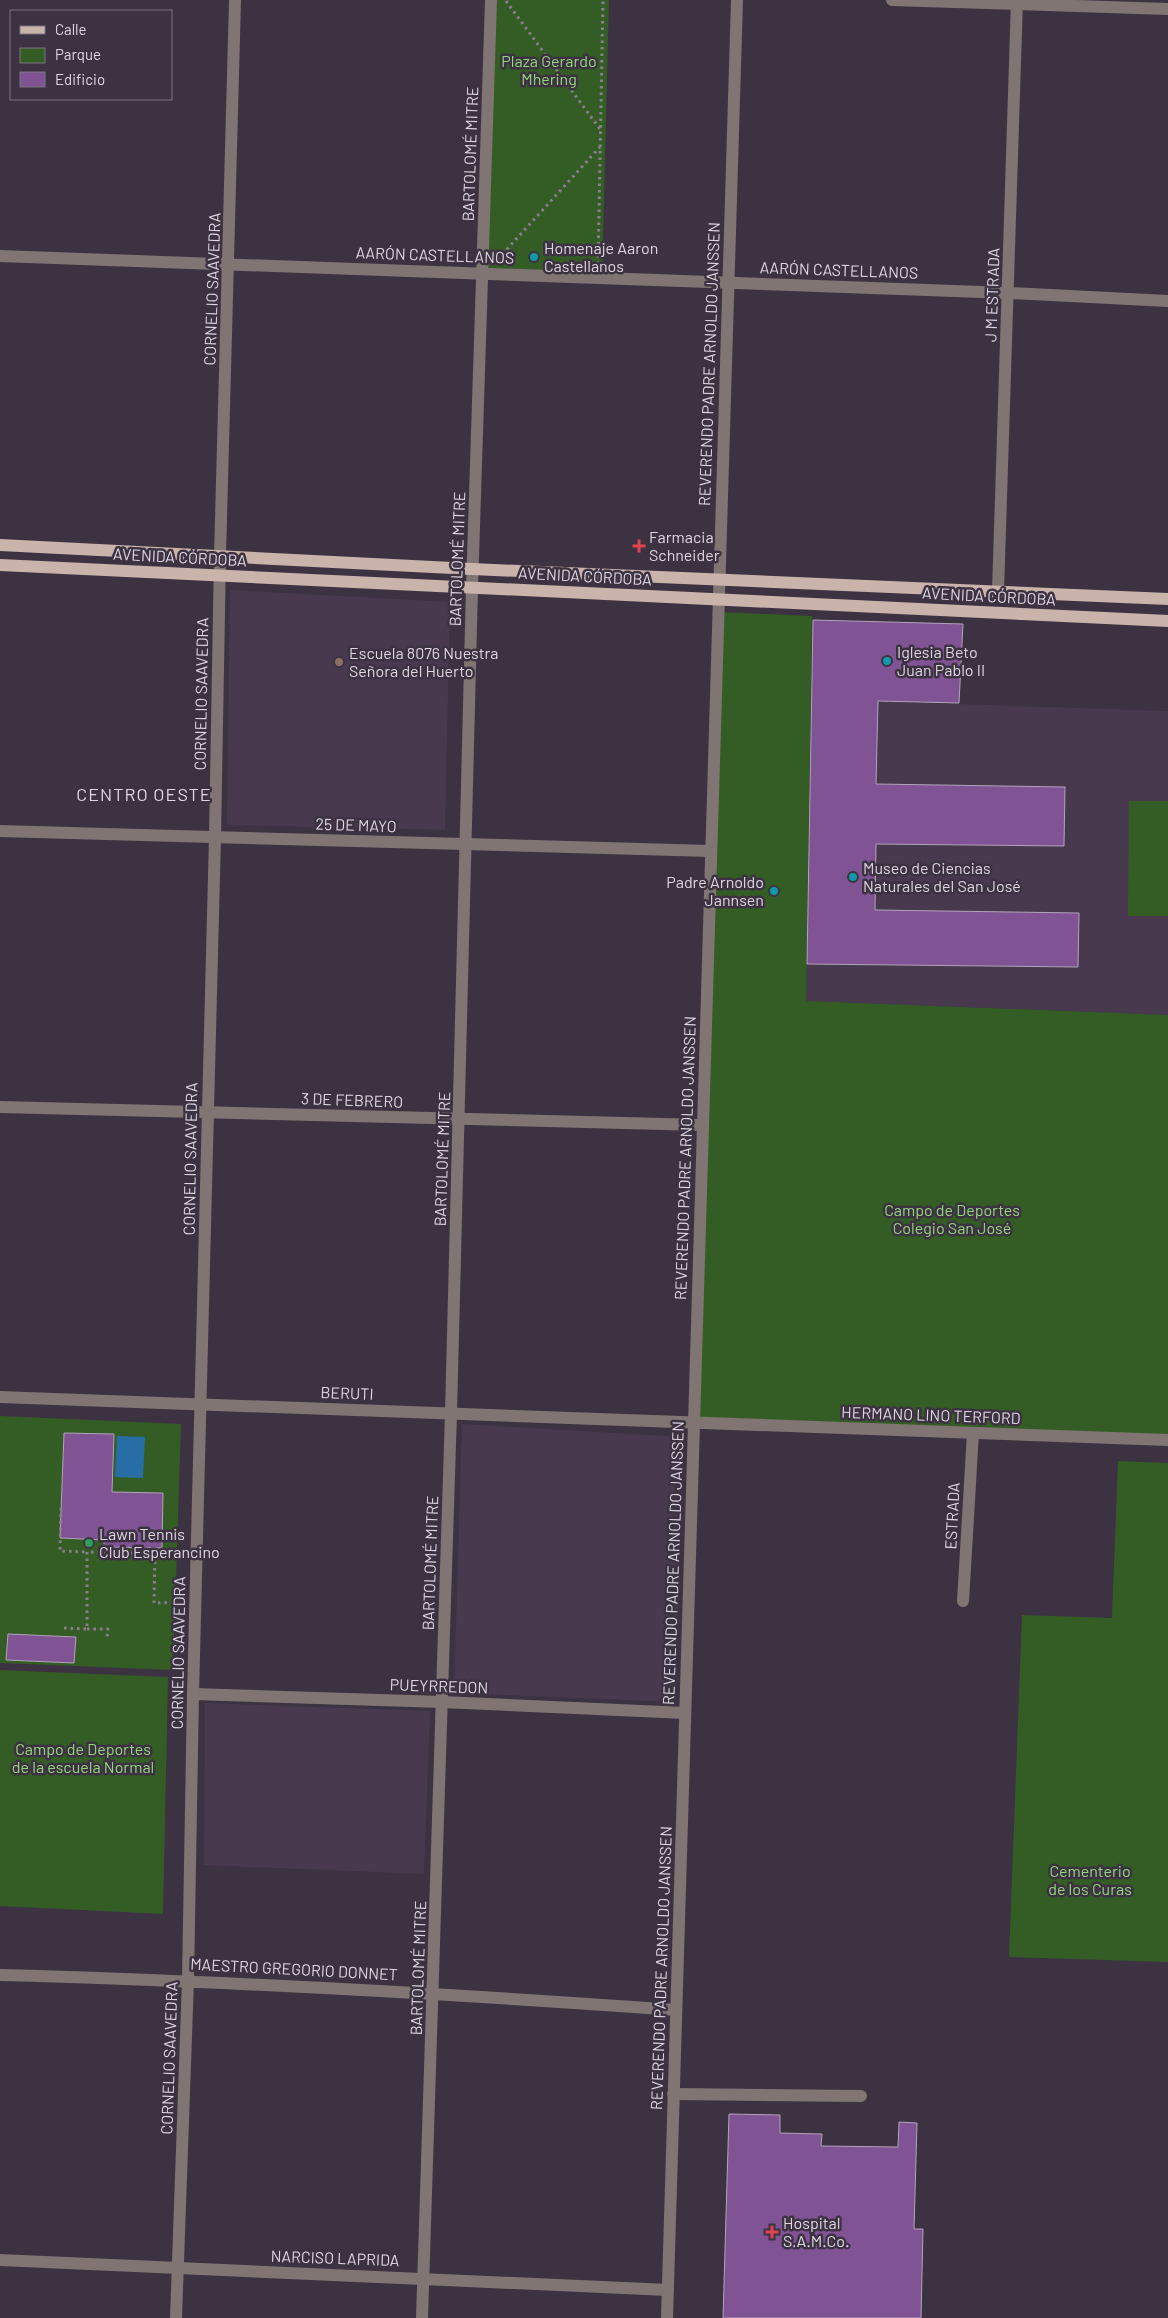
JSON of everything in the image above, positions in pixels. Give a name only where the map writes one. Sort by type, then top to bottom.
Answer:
[{"type":"main road","name":"AVENIDA CÓRDOBA","points":[[0,545],[472,569],[719,578],[1168,599]]},
{"type":"main road","name":"AVENIDA CÓRDOBA","points":[[0,565],[718,598],[814,605],[1168,620]]},
{"type":"street","name":"CORNELIO SAAVEDRA","points":[[176,2318],[188,1980],[195,1602],[235,0]]},
{"type":"street","name":"BARTOLOMÉ MITRE","points":[[422,2318],[452,1412],[467,844],[472,569],[488,269],[490,0]]},
{"type":"street","name":"REVERENDO PADRE ARNOLDO JANSSEN","points":[[667,2318],[710,851],[738,0]]},
{"type":"street","points":[[892,0],[1017,2],[1168,9]]},
{"type":"street","name":"J M ESTRADA","points":[[998,591],[1017,2]]},
{"type":"street","name":"AARÓN CASTELLANOS","points":[[0,256],[229,264],[488,269],[728,282],[1168,301]]},
{"type":"street","name":"25 DE MAYO","points":[[0,831],[710,851]]},
{"type":"street","name":"3 DE FEBRERO","points":[[0,1107],[702,1126]]},
{"type":"street","name":"BERUTI","points":[[0,1397],[452,1412],[693,1423]]},
{"type":"street","name":"HERMANO LINO TERFORD","points":[[693,1423],[1168,1440]]},
{"type":"street","name":"ESTRADA","points":[[963,1601],[972,1433]]},
{"type":"street","name":"PUEYRREDON","points":[[193,1694],[442,1702],[685,1714]]},
{"type":"street","name":"MAESTRO GREGORIO DONNET","points":[[0,1975],[188,1980],[434,1992],[676,2010]]},
{"type":"street","points":[[673,2094],[860,2096]]},
{"type":"street","name":"NARCISO LAPRIDA","points":[[0,2260],[668,2290]]},
{"type":"path","points":[[505,0],[600,130]]},
{"type":"path","points":[[598,269],[603,0]]},
{"type":"path","points":[[488,269],[600,147]]},
{"type":"path","points":[[61,1508],[60,1551],[155,1554],[154,1603],[195,1602]]},
{"type":"path","points":[[87,1552],[87,1629]]},
{"type":"path","points":[[64,1628],[108,1630],[107,1638]]},
{"type":"shaded area","name":"Escuela 8076 Nuestra Señora del Huerto","points":[[230,590],[450,602],[445,830],[227,825]]},
{"type":"shaded area","points":[[812,699],[1168,711],[1168,1015],[806,1001]]},
{"type":"shaded area","points":[[462,1424],[683,1437],[676,1702],[454,1693]]},
{"type":"shaded area","points":[[205,1703],[430,1711],[424,1874],[204,1865]]},
{"type":"green space","name":"Plaza Gerardo Mhering","points":[[493,0],[609,0],[602,275],[486,271]]},
{"type":"green space","name":"Campo de Deportes Colegio San José","points":[[718,612],[812,616],[806,1001],[1168,1015],[1168,1440],[693,1423]]},
{"type":"green space","points":[[1129,801],[1168,801],[1168,916],[1128,916]]},
{"type":"green space","name":"Lawn Tennis Club Esperancino","points":[[0,1416],[181,1424],[173,1670],[0,1663]]},
{"type":"green space","name":"Cementerio de los Curas","points":[[1118,1461],[1168,1463],[1168,1962],[1009,1957],[1022,1615],[1112,1618]]},
{"type":"green space","name":"Campo de Deportes de la escuela Normal","points":[[0,1670],[168,1677],[163,1914],[0,1906]]},
{"type":"water","points":[[117,1436],[145,1437],[143,1478],[115,1477]]},
{"type":"building","points":[[813,620],[963,624],[959,703],[878,701],[876,784],[1065,787],[1064,846],[876,844],[875,910],[1079,913],[1078,967],[807,964]]},
{"type":"building","points":[[64,1433],[114,1434],[112,1492],[163,1493],[162,1548],[104,1547],[104,1540],[60,1538]]},
{"type":"building","points":[[8,1634],[76,1637],[74,1663],[6,1660]]},
{"type":"building","points":[[729,2114],[780,2115],[780,2133],[822,2134],[821,2146],[898,2147],[899,2122],[917,2123],[914,2229],[923,2229],[921,2318],[723,2318]]},
{"type":"place","name":"Homenaje Aaron Castellanos","points":[[534,257]]},
{"type":"place","name":"Farmacia Schneider","points":[[639,546]]},
{"type":"place","name":"Iglesia Beto Juan Pablo II","points":[[887,661]]},
{"type":"place","name":"Escuela 8076 Nuestra Señora del Huerto","points":[[339,662]]},
{"type":"place","name":"Museo de Ciencias Naturales del San José","points":[[853,877]]},
{"type":"place","name":"Padre Arnoldo Jannsen","points":[[774,891]]},
{"type":"place","name":"Lawn Tennis Club Esperancino","points":[[89,1543]]},
{"type":"place","name":"Hospital S.A.M.Co.","points":[[772,2232]]},
{"type":"district","name":"CENTRO OESTE","points":[[144,795]]}]
